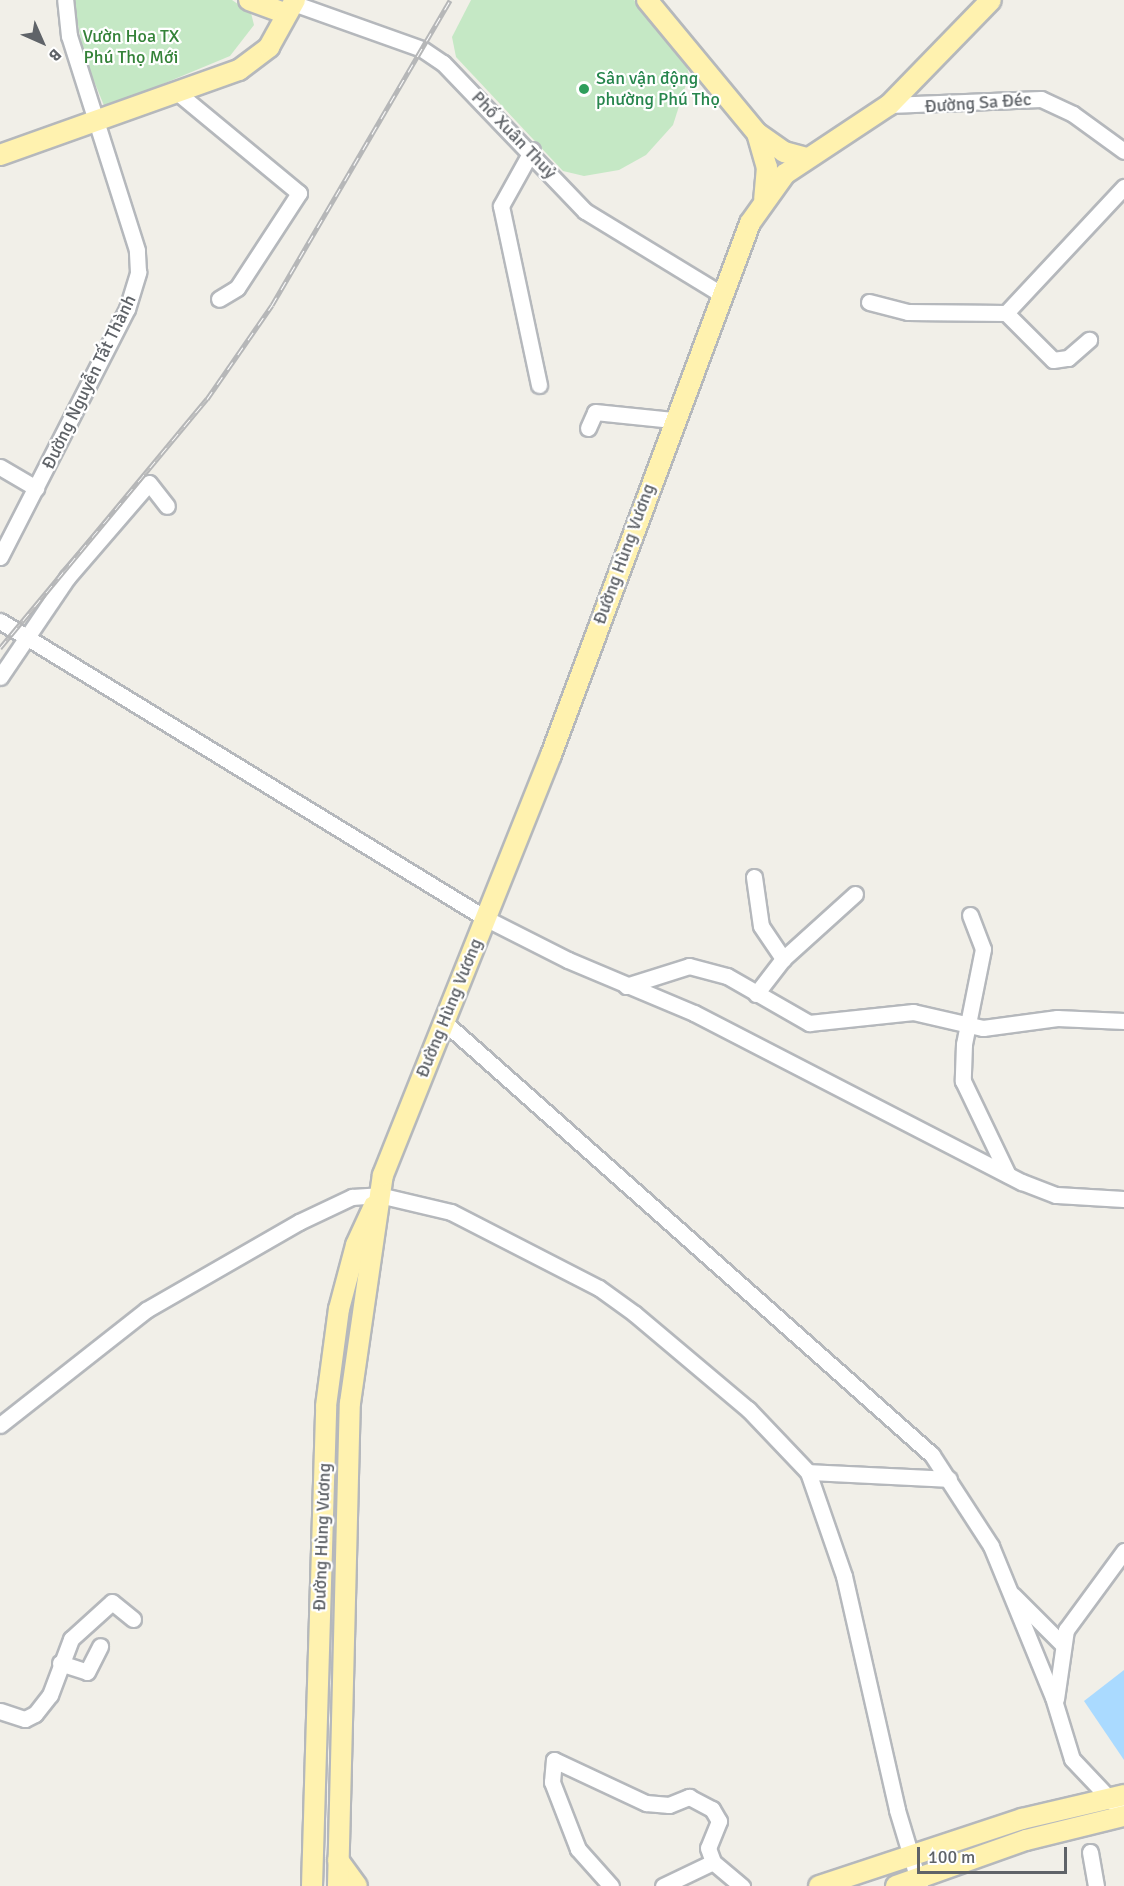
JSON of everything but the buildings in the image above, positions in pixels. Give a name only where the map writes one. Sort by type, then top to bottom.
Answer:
[{"type":"main road","points":[[0,155],[178,93],[251,63],[269,47],[292,6],[249,0]]},
{"type":"main road","points":[[647,0],[757,133],[784,152],[807,158]]},
{"type":"main road","name":"Đường Hùng Vương","points":[[312,1886],[326,1406],[339,1309],[356,1245],[379,1195],[410,1105],[485,918],[721,294],[764,199],[807,158],[889,105],[991,0]]},
{"type":"main road","points":[[757,133],[767,167],[764,199]]},
{"type":"main road","name":"Đường Hùng Vương","points":[[338,1886],[351,1403],[376,1250],[379,1195]]},
{"type":"main road","points":[[819,1886],[1022,1819],[1117,1796]]},
{"type":"main road","points":[[896,1886],[919,1882],[1026,1840],[1124,1815]]},
{"type":"main road","points":[[338,1860],[357,1886]]},
{"type":"street","name":"Đường Nguyễn Tất Thành","points":[[0,557],[136,287],[137,250],[98,122],[71,44],[65,0]]},
{"type":"street","name":"Phố Xuân Thuỷ","points":[[292,6],[422,50],[448,68],[532,150],[585,211],[721,294]]},
{"type":"street","points":[[178,93],[299,193],[237,288],[219,299]]},
{"type":"street","name":"Đường Sa Đéc","points":[[889,105],[1041,99],[1073,114],[1124,151]]},
{"type":"street","points":[[532,150],[506,188],[501,206],[539,385]]},
{"type":"street","points":[[1006,314],[1124,187]]},
{"type":"street","points":[[869,302],[908,312],[1006,314],[1053,360],[1068,358],[1089,340]]},
{"type":"street","points":[[588,429],[595,412],[674,420]]},
{"type":"street","points":[[0,467],[36,488]]},
{"type":"street","points":[[0,677],[67,578],[149,483],[167,506]]},
{"type":"street","points":[[0,621],[485,918],[626,986],[694,1013],[1008,1175],[1056,1195],[1124,1198]]},
{"type":"street","points":[[754,877],[761,926],[783,959]]},
{"type":"street","points":[[756,994],[783,959],[855,894]]},
{"type":"street","points":[[970,915],[983,949],[962,1067],[966,1091],[1008,1175]]},
{"type":"street","points":[[626,986],[689,966],[722,973],[809,1023],[914,1012],[968,1025],[1057,1018],[1124,1021]]},
{"type":"street","points":[[443,1021],[921,1443],[949,1479],[986,1536],[1055,1702],[1072,1759],[1117,1796],[1124,1815]]},
{"type":"street","points":[[0,1425],[180,1287],[352,1197],[379,1195],[451,1212],[599,1288],[748,1409],[808,1472],[844,1576],[910,1855],[919,1882]]},
{"type":"street","points":[[808,1472],[949,1479]]},
{"type":"street","points":[[1055,1702],[1062,1644],[1070,1622],[1124,1551]]},
{"type":"street","points":[[1008,1591],[1062,1644]]},
{"type":"street","points":[[0,1711],[33,1716],[50,1695],[60,1663],[74,1634],[112,1602],[134,1619]]},
{"type":"street","points":[[60,1663],[87,1672],[100,1646]]},
{"type":"street","points":[[611,1886],[578,1849],[552,1782],[554,1760],[646,1803],[669,1805],[688,1797],[712,1809],[719,1821],[708,1848],[713,1862],[742,1886]]},
{"type":"street","points":[[1090,1852],[1096,1886]]},
{"type":"street","points":[[663,1886],[713,1862]]},
{"type":"green space","name":"Vườn Hoa TX Phú Thọ Mới","points":[[73,0],[232,0],[251,13],[254,25],[230,56],[105,108],[85,59]]},
{"type":"green space","name":"Sân vận động phường Phú Thọ","points":[[471,0],[634,0],[684,54],[689,75],[673,125],[646,155],[619,170],[584,176],[563,171],[456,57],[452,37]]},
{"type":"water","points":[[1124,1670],[1124,1760],[1084,1701]]},
{"type":"railway","points":[[0,648],[207,399],[272,305],[450,0]]},
{"type":"place","name":"Sân vận động phường Phú Thọ","points":[[584,89]]}]
